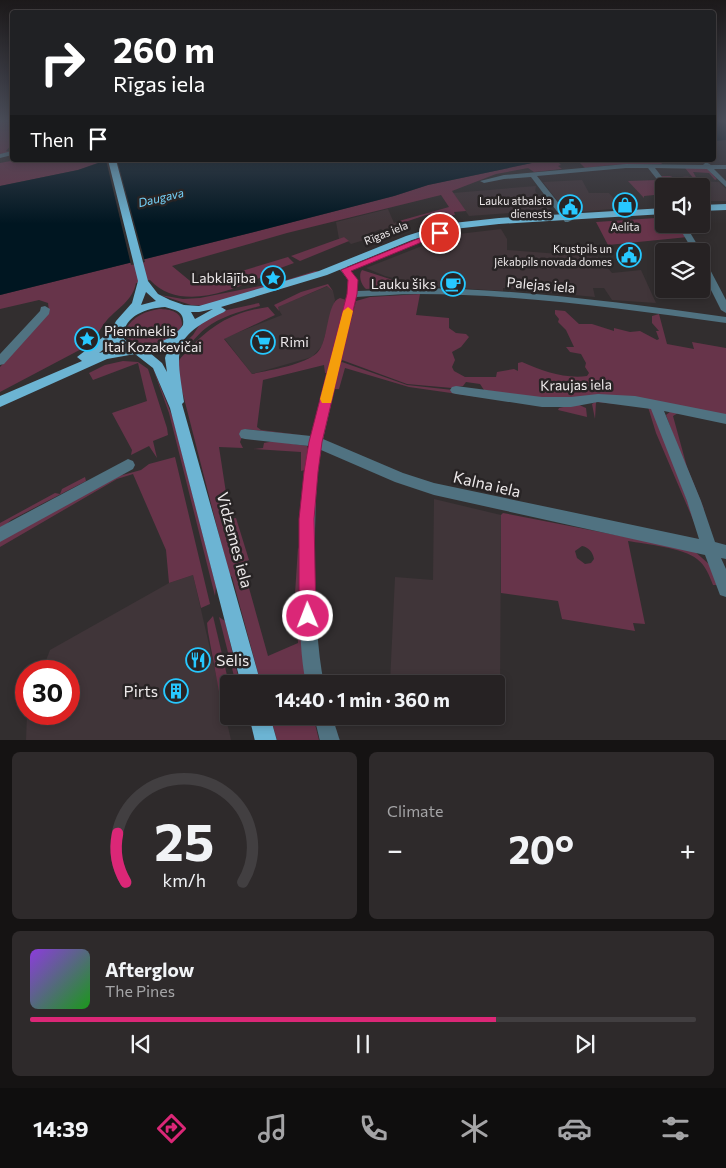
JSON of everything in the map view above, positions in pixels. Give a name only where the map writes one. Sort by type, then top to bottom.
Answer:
[{"type":"main road","points":[[24,390],[104,356],[158,348],[177,340],[187,329],[190,319],[185,311],[154,296],[143,281],[113,162]]},
{"type":"main road","points":[[710,208],[726,207]]},
{"type":"main road","name":"Rīgas iela","points":[[187,329],[202,318],[220,310],[343,268],[420,239],[448,231],[488,225],[655,212]]},
{"type":"main road","name":"Rīgas iela","points":[[176,306],[195,309],[220,304],[343,268]]},
{"type":"main road","points":[[135,350],[120,343],[117,332],[118,326],[139,300],[143,281]]},
{"type":"main road","points":[[127,316],[153,305],[176,306]]},
{"type":"main road","points":[[0,402],[99,348],[117,332]]},
{"type":"main road","name":"Vidzemes iela","points":[[177,340],[171,358],[177,407],[249,675]]},
{"type":"main road","name":"Vidzemes iela","points":[[135,350],[158,366],[170,397],[177,407]]},
{"type":"main road","points":[[262,725],[266,740]]},
{"type":"street","points":[[704,162],[726,185]]},
{"type":"street","points":[[650,166],[659,178]]},
{"type":"street","points":[[484,181],[504,177],[600,168],[650,166],[726,167]]},
{"type":"street","points":[[532,175],[566,218]]},
{"type":"street","points":[[313,675],[308,627],[307,519],[316,442],[352,294],[353,280],[343,268]]},
{"type":"street","points":[[710,278],[726,310]]},
{"type":"street","name":"Palejas iela","points":[[352,294],[421,290],[480,294],[604,305],[726,320]]},
{"type":"street","points":[[0,361],[45,312],[45,309]]},
{"type":"street","name":"Kraujas iela","points":[[456,390],[542,402],[571,402],[598,398],[635,401],[726,419]]},
{"type":"street","points":[[656,406],[694,501],[726,589]]},
{"type":"street","name":"Kalna iela","points":[[245,434],[316,442],[400,478],[434,489],[726,552]]},
{"type":"street","points":[[0,535],[128,465]]},
{"type":"street","points":[[326,725],[330,740]]},
{"type":"shaded area","points":[[10,161],[100,162],[78,170],[0,186],[0,163]]},
{"type":"shaded area","points":[[537,162],[568,162],[559,163],[561,165],[558,166],[562,169],[534,172],[528,168],[496,174],[452,191],[466,211],[454,212],[455,215],[446,216],[442,213],[426,215],[402,223],[399,221],[449,207],[441,195],[287,233],[172,266],[195,285],[288,257],[294,263],[224,292],[208,295],[192,297],[176,295],[162,290],[150,280],[136,283],[132,294],[107,320],[89,345],[0,392],[0,367],[49,311],[48,303],[39,300],[0,309],[0,295],[394,196],[428,185]]},
{"type":"shaded area","points":[[579,162],[660,162],[662,164],[612,165],[585,168]]},
{"type":"shaded area","points":[[706,167],[717,179],[715,180],[709,173],[693,172],[696,178],[693,178],[685,168]]},
{"type":"shaded area","points":[[661,176],[675,178],[662,178]]},
{"type":"shaded area","points":[[582,180],[589,193],[609,193],[615,200],[628,202],[634,207],[567,213],[543,182]]},
{"type":"shaded area","points":[[655,180],[655,195],[644,196],[644,198],[628,181]]},
{"type":"shaded area","points":[[710,182],[719,182],[726,189],[726,201],[710,201]]},
{"type":"shaded area","points":[[536,186],[535,191],[551,210],[469,216],[453,193]]},
{"type":"shaded area","points":[[388,209],[394,223],[399,221],[406,227],[386,233],[381,229],[371,233],[374,237],[351,244],[344,237],[339,239],[336,222]]},
{"type":"shaded area","points":[[655,218],[655,233],[686,233],[688,237],[608,245],[596,222]]},
{"type":"shaded area","points":[[501,229],[507,239],[507,250],[598,257],[612,273],[641,270],[656,303],[612,300],[604,288],[593,288],[595,297],[503,288],[503,291],[428,286],[385,276],[366,268],[450,235]]},
{"type":"shaded area","points":[[344,237],[349,241],[300,261],[291,256]]},
{"type":"shaded area","points":[[362,270],[399,282],[398,287],[366,289],[361,280]]},
{"type":"shaded area","points":[[315,271],[320,272],[206,306],[191,305],[160,295],[183,299],[200,298],[280,282]]},
{"type":"shaded area","points":[[328,284],[333,291],[327,286],[278,307],[279,311],[274,305],[301,292]]},
{"type":"shaded area","points":[[328,286],[333,291],[335,300],[322,346],[312,357],[252,374],[224,338],[282,315],[277,307]]},
{"type":"shaded area","points":[[420,294],[416,315],[449,318],[449,328],[456,333],[466,334],[469,337],[461,347],[452,352],[455,360],[452,367],[454,371],[465,377],[496,377],[497,372],[514,369],[518,371],[518,363],[522,362],[554,374],[587,376],[589,373],[581,354],[570,352],[566,347],[574,347],[566,330],[558,322],[559,319],[555,314],[555,310],[565,311],[579,324],[592,324],[614,331],[614,328],[630,332],[640,331],[657,340],[659,339],[656,331],[659,331],[652,323],[652,316],[659,314],[667,344],[694,349],[692,342],[726,348],[726,417],[658,404],[549,400],[484,390],[480,384],[466,382],[463,386],[452,388],[407,384],[342,360],[356,301],[370,297]]},
{"type":"shaded area","points":[[340,298],[346,300],[328,373],[325,373],[324,365],[263,380],[257,427],[261,430],[309,436],[245,429],[240,442],[243,448],[219,447],[230,519],[236,518],[249,560],[242,563],[268,656],[298,643],[295,594],[298,547],[300,552],[300,631],[305,675],[259,675],[232,577],[229,574],[176,367],[189,349],[224,320],[244,312],[268,307],[275,315],[224,339],[252,374],[304,361],[317,353],[321,348],[335,301]]},
{"type":"shaded area","points":[[259,303],[260,306],[232,314],[212,324],[175,356],[179,348],[193,335],[200,324],[218,312]]},
{"type":"shaded area","points":[[159,309],[175,312],[182,321],[182,325],[172,337],[157,344],[149,345],[133,342],[127,338],[126,329],[136,317]]},
{"type":"shaded area","points":[[123,361],[138,362],[148,369],[168,435],[153,441],[157,458],[149,446],[131,455],[132,450],[112,413],[147,401],[138,363],[93,380],[89,373],[105,365]]},
{"type":"shaded area","points":[[342,362],[407,385],[453,390],[479,397],[409,387],[345,368],[339,389],[334,389],[340,363]]},
{"type":"shaded area","points":[[152,366],[173,418],[216,586],[215,596],[169,413]]},
{"type":"shaded area","points":[[598,400],[635,402],[649,406],[654,410],[700,536],[656,433],[648,407],[596,402],[595,419],[592,404]]},
{"type":"shaded area","points":[[577,404],[586,408],[587,417],[558,410],[559,408]]},
{"type":"shaded area","points":[[671,411],[678,413],[673,416],[687,467],[704,509],[700,508],[666,415]]},
{"type":"shaded area","points":[[274,441],[307,446],[305,470],[301,471],[301,452],[253,449],[263,448],[264,443]]},
{"type":"shaded area","points":[[175,457],[210,604],[201,608],[193,575],[169,583],[166,550],[133,474],[117,479],[0,547],[0,540],[119,476],[141,470],[149,464]]},
{"type":"shaded area","points":[[85,477],[86,481],[11,520],[0,530],[0,523],[55,493],[60,494],[62,489]]},
{"type":"shaded area","points":[[434,499],[501,515],[500,675],[390,675],[395,577],[433,580]]},
{"type":"shaded area","points":[[503,513],[693,550],[710,565],[717,585],[713,585],[703,565],[691,555],[664,547],[628,541],[645,624],[633,623],[635,631],[562,619],[558,601],[501,593],[501,515]],"holes":[[[582,546],[593,554],[594,559],[591,563],[585,564],[577,558],[575,551]]]},
{"type":"shaded area","points":[[193,575],[220,692],[220,725],[228,725],[231,740],[26,740],[27,725],[80,725],[80,660],[46,660],[50,650],[169,583]]},
{"type":"shaded area","points":[[213,616],[227,675],[220,675],[220,697],[208,632],[207,623]]},
{"type":"shaded area","points":[[219,617],[225,621],[238,675],[234,675]]},
{"type":"shaded area","points":[[273,725],[315,725],[319,740],[277,740]]},
{"type":"water","name":"Daugava","points":[[101,162],[537,162],[428,185],[394,196],[0,295],[0,186],[78,170]]},
{"type":"pier","points":[[106,162],[118,162],[145,262],[131,265]]},
{"type":"slow traffic","points":[[326,399],[348,311]]},
{"type":"place","name":"Aelita","points":[[625,205]]},
{"type":"place","name":"Lauku atbalsta dienests","points":[[570,207]]},
{"type":"place","name":"Krustpils un Jēkabpils novada domes","points":[[629,255]]},
{"type":"place","name":"Labklājība","points":[[273,278]]},
{"type":"place","name":"Lauku šiks","points":[[453,284]]},
{"type":"place","name":"Piemineklis Itai Kozakevičai","points":[[87,339]]},
{"type":"place","name":"Rimi","points":[[263,342]]},
{"type":"place","name":"Sēlis","points":[[198,660]]},
{"type":"place","name":"Pirts","points":[[176,691]]},
{"type":"route","points":[[308,616],[307,519],[311,472],[316,442],[352,294],[353,280],[345,270],[420,239],[440,233]]}]
